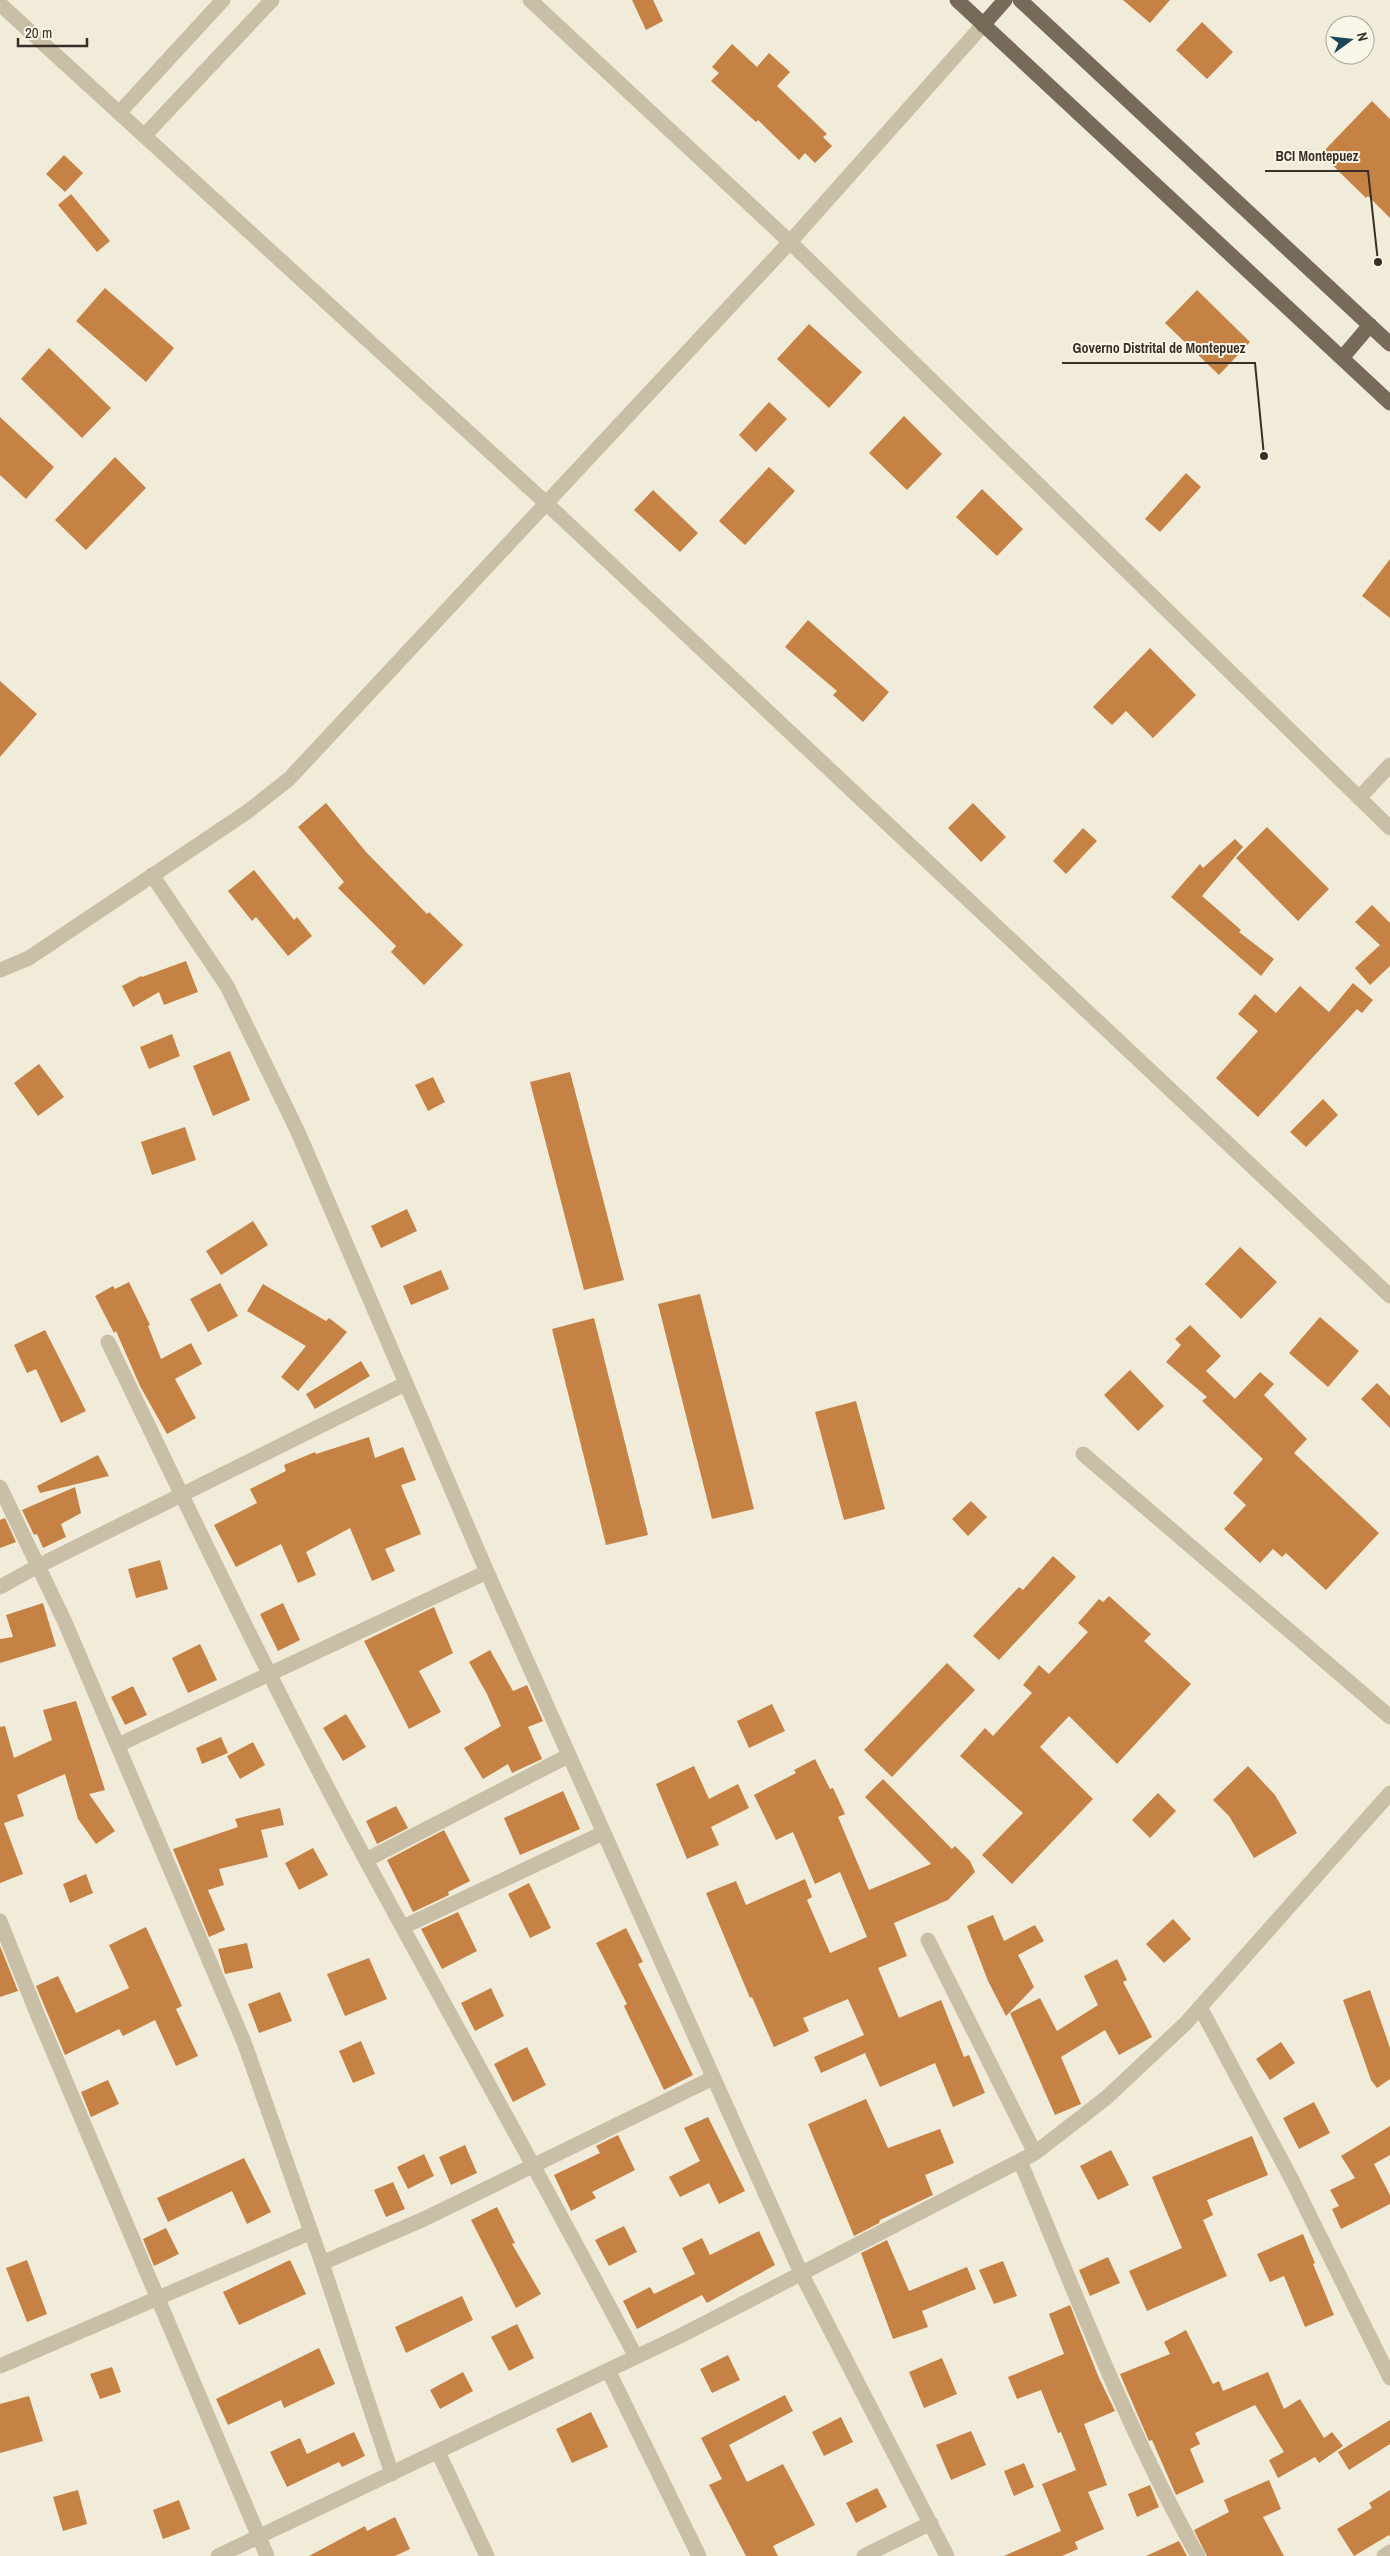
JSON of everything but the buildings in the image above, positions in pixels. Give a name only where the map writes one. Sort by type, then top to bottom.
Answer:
[{"type":"main road","points":[[957,0],[1390,403]]},
{"type":"main road","points":[[983,24],[1005,0]]},
{"type":"main road","points":[[1020,0],[1390,344]]},
{"type":"main road","points":[[1342,358],[1370,324]]},
{"type":"street","points":[[119,113],[223,0]]},
{"type":"street","points":[[144,136],[272,0]]},
{"type":"street","points":[[530,0],[790,242],[1390,828]]},
{"type":"street","points":[[0,4],[546,503],[1390,1296]]},
{"type":"street","points":[[0,970],[29,958],[247,812],[289,779],[790,242],[983,24]]},
{"type":"street","points":[[1359,798],[1390,765]]},
{"type":"street","points":[[152,875],[227,986],[298,1132],[405,1384],[568,1756],[801,2273],[947,2556]]},
{"type":"street","points":[[108,1342],[270,1673],[366,1860],[535,2166],[636,2357]]},
{"type":"street","points":[[0,1587],[38,1566],[405,1384]]},
{"type":"street","points":[[1083,1454],[1390,1717]]},
{"type":"street","points":[[0,1487],[64,1620],[244,2042],[322,2263],[392,2474]]},
{"type":"street","points":[[118,1746],[487,1572]]},
{"type":"street","points":[[366,1860],[568,1756]]},
{"type":"street","points":[[218,2556],[636,2357],[1035,2153],[1106,2098],[1200,2007],[1390,1792]]},
{"type":"street","points":[[403,1927],[603,1833]]},
{"type":"street","points":[[0,1921],[39,2020],[267,2556]]},
{"type":"street","points":[[928,1940],[1035,2153]]},
{"type":"street","points":[[1200,2007],[1292,2180],[1390,2378]]},
{"type":"street","points":[[322,2263],[535,2166],[713,2078]]},
{"type":"street","points":[[1020,2161],[1120,2398],[1166,2498],[1198,2556]]},
{"type":"street","points":[[0,2366],[310,2233]]},
{"type":"street","points":[[608,2370],[699,2556]]},
{"type":"street","points":[[438,2452],[487,2556]]},
{"type":"street","points":[[864,2556],[931,2523]]},
{"type":"street","points":[[1384,2556],[1390,2552]]},
{"type":"place","name":"BCI Montepuez","points":[[1378,262]]},
{"type":"place","name":"Governo Distrital de Montepuez","points":[[1264,456]]}]
